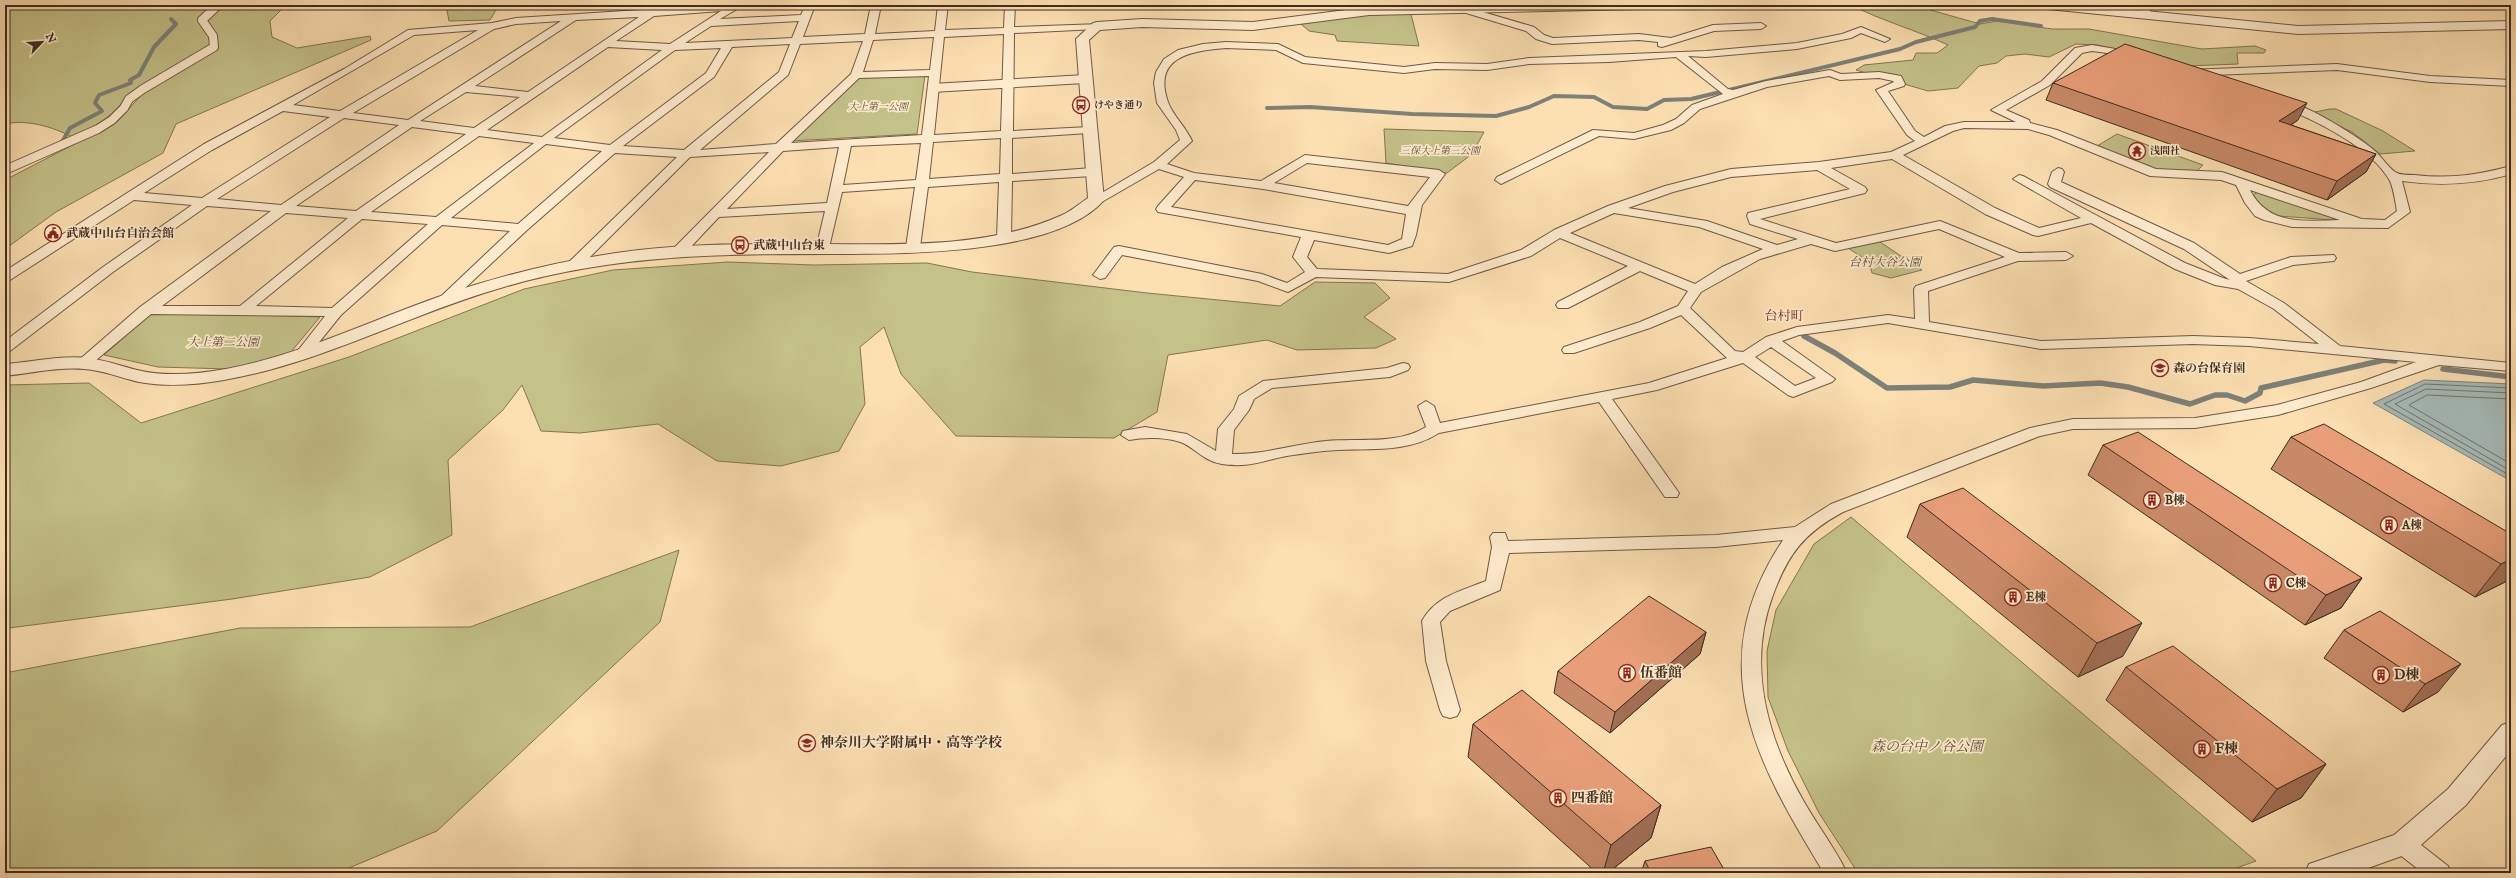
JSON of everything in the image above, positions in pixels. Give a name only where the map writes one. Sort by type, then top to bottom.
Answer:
[{"type":"street","points":[[5,170],[98,129],[112,120],[124,108],[129,99],[143,89],[214,47],[213,36],[202,20],[217,6],[215,5]]},
{"type":"street","points":[[573,266],[687,154],[747,106],[784,73],[798,41],[810,5]]},
{"type":"street","points":[[679,251],[713,214],[779,148],[856,75],[869,38],[876,5]]},
{"type":"street","points":[[913,247],[943,5]]},
{"type":"street","points":[[1004,238],[1008,30],[1010,5]]},
{"type":"street","points":[[605,44],[672,47],[728,45],[1142,23],[1253,26],[1369,11],[1639,5]]},
{"type":"street","points":[[2048,5],[2144,10],[2298,30],[2511,25]]},
{"type":"street","points":[[5,277],[208,147],[348,71],[412,32],[492,26],[516,21],[572,19],[736,6]]},
{"type":"street","points":[[303,353],[336,312],[438,222],[545,140],[672,47],[736,6]]},
{"type":"street","points":[[1459,8],[1530,29],[1540,37],[1552,42],[1639,37],[1672,40]]},
{"type":"street","points":[[243,310],[360,214],[529,95],[652,13]]},
{"type":"street","points":[[710,23],[806,18]]},
{"type":"street","points":[[84,363],[145,310],[286,208],[407,123],[572,19]]},
{"type":"street","points":[[5,348],[66,298],[207,202],[342,114],[492,26]]},
{"type":"street","points":[[1096,200],[1092,172],[1082,39],[1098,26]]},
{"type":"street","points":[[1609,59],[1713,28],[1762,26]]},
{"type":"street","points":[[5,370],[84,363],[119,369],[142,377],[174,379],[234,373],[265,367],[442,302],[520,278],[573,266],[679,251],[913,247],[978,243],[1029,233],[1072,218],[1096,200],[1158,165],[1186,141],[1182,130],[1163,103],[1159,83],[1161,72],[1168,61],[1182,52],[1226,45],[1278,47],[1303,60],[1383,70],[1404,70],[1435,66],[1487,67],[1529,61],[1609,59],[1798,46],[1847,36],[1847,34],[1861,30],[1885,40]]},
{"type":"street","points":[[442,302],[521,228],[612,149],[710,75],[728,45]]},
{"type":"street","points":[[2028,126],[2027,123],[1997,110],[2046,83],[2079,50],[2092,48],[2109,49],[2143,58]]},
{"type":"street","points":[[1680,55],[1724,91],[1733,94]]},
{"type":"street","points":[[2190,73],[2337,68],[2430,79],[2511,83]]},
{"type":"street","points":[[2176,69],[2221,83]]},
{"type":"street","points":[[856,75],[934,73]]},
{"type":"street","points":[[1501,180],[1597,132],[1634,136],[1667,128],[1696,107],[1720,100],[1733,94],[1766,84],[1830,74],[1840,77],[1879,74],[1897,78],[1900,84],[1881,90],[1911,133],[1924,142]]},
{"type":"street","points":[[932,88],[1085,79]]},
{"type":"street","points":[[464,88],[529,95]]},
{"type":"street","points":[[2241,182],[2244,190],[2260,213],[2282,221],[2388,224],[2404,212],[2392,176],[2344,134],[2319,120],[2269,100]]},
{"type":"street","points":[[280,107],[612,149],[687,154],[927,138],[1089,130]]},
{"type":"street","points":[[1100,275],[1119,250],[1262,278],[1288,288],[1313,273],[1449,278],[1526,253],[1559,233],[1612,209],[1669,189],[1731,173],[1818,166],[1894,155],[1924,142],[1949,128],[1964,125],[2028,126],[2053,132],[2154,173],[2222,176],[2361,223]]},
{"type":"street","points":[[823,248],[846,143]]},
{"type":"street","points":[[1894,155],[2038,232],[2091,219]]},
{"type":"street","points":[[1192,176],[1162,209],[1389,249],[1407,243],[1410,236],[1413,211],[1418,199],[1439,174],[1305,159],[1263,185]]},
{"type":"street","points":[[1158,165],[1192,176],[1263,185],[1413,211]]},
{"type":"street","points":[[1818,166],[1861,190],[1753,216],[1755,221],[1835,247],[1940,225],[2017,257]]},
{"type":"street","points":[[2392,176],[2424,180],[2472,181],[2511,170]]},
{"type":"street","points":[[836,188],[1092,172]]},
{"type":"street","points":[[2058,172],[2054,184],[2189,246],[2240,283],[2279,306],[2338,351]]},
{"type":"street","points":[[2019,179],[2043,195],[2180,266],[2220,282],[2240,283],[2291,261],[2329,258]]},
{"type":"street","points":[[130,196],[521,228]]},
{"type":"street","points":[[713,214],[831,207]]},
{"type":"street","points":[[1612,209],[1702,224],[1775,249]]},
{"type":"street","points":[[1559,233],[1696,289]]},
{"type":"street","points":[[1309,235],[1300,257],[1313,273]]},
{"type":"street","points":[[1569,350],[1645,325],[1683,309],[1696,289],[1727,270],[1775,249],[1813,239]]},
{"type":"street","points":[[1922,324],[1921,289],[2017,257],[2066,256]]},
{"type":"street","points":[[1563,305],[1639,266]]},
{"type":"street","points":[[1683,309],[1730,354],[1745,357],[1793,392],[1827,380],[1771,340]]},
{"type":"street","points":[[145,310],[336,312]]},
{"type":"street","points":[[1129,435],[1145,432],[1187,439],[1214,457],[1223,459],[1254,460],[1270,454],[1326,446],[1375,445],[1420,438],[1434,429],[1473,424],[1491,417],[1652,387],[1745,357],[1771,340],[1797,332],[1888,320],[1922,324],[2041,345],[2193,340],[2249,342],[2440,359],[2511,367]]},
{"type":"street","points":[[1836,873],[1797,811],[1769,754],[1756,712],[1749,673],[1758,607],[1776,566],[1796,533],[1815,519],[1836,508],[2036,432],[2073,424],[2195,423],[2278,410],[2366,385],[2440,359]]},
{"type":"street","points":[[1223,459],[1226,429],[1241,410],[1247,396],[1268,384],[1390,372],[1403,367]]},
{"type":"street","points":[[1603,397],[1671,493]]},
{"type":"street","points":[[1426,406],[1434,429]]},
{"type":"street","points":[[1450,710],[1446,690],[1436,661],[1431,621],[1443,606],[1494,585],[1500,541],[1716,542],[1796,533]]},
{"type":"street","points":[[2319,873],[2403,844],[2457,797],[2511,732]]},
{"type":"street","points":[[2403,844],[2440,873]]},
{"type":"green space","points":[[5,5],[286,5],[270,21],[272,37],[297,48],[370,36],[371,40],[176,124],[163,153],[56,212],[5,249],[5,180],[117,122],[144,92],[128,94],[111,115],[89,129],[72,137],[57,130],[31,123],[5,124]]},
{"type":"green space","points":[[446,5],[499,5],[490,20],[449,21]]},
{"type":"green space","points":[[1851,5],[1913,5],[1980,24],[1997,21],[2052,29],[2089,29],[2202,49],[2255,46],[2266,50],[2264,53],[2237,53],[2238,64],[2187,66],[2098,45],[2076,44],[2049,57],[2025,54],[2006,56],[1997,63],[1979,66],[1958,88],[1928,91],[1856,70],[1864,65],[1913,60],[1916,53],[1937,53],[1948,45]]},
{"type":"green space","points":[[1378,13],[1411,14],[1419,46],[1337,41],[1335,35],[1309,31],[1301,24]]},
{"type":"green space","name":"大上第一公園","points":[[925,75],[917,134],[790,141],[859,77]]},
{"type":"green space","points":[[2336,109],[2383,131],[2415,151],[2380,154],[2352,132],[2310,113]]},
{"type":"green space","name":"三保大上第三公園","points":[[1384,129],[1484,132],[1472,154],[1447,173],[1386,163]]},
{"type":"green space","points":[[2117,134],[2203,165],[2197,171],[2156,169],[2097,146]]},
{"type":"green space","points":[[2258,192],[2332,215],[2334,220],[2278,216],[2264,211],[2253,195]]},
{"type":"green space","name":"台村大谷公園","points":[[1877,240],[1922,270],[1891,278],[1872,273],[1869,262],[1848,248]]},
{"type":"green space","points":[[728,262],[814,265],[927,263],[972,272],[1147,293],[1280,306],[1315,282],[1375,283],[1390,298],[1364,317],[1396,339],[1376,348],[1297,350],[1267,340],[1168,355],[1157,412],[1114,438],[956,436],[901,374],[884,327],[860,347],[865,404],[839,451],[781,466],[717,461],[658,424],[580,433],[541,431],[522,385],[503,410],[448,460],[452,535],[370,577],[232,599],[9,628],[5,631],[5,385],[89,383],[141,423],[349,357],[524,289],[613,270]]},
{"type":"green space","name":"大上第二公園","points":[[153,312],[320,317],[291,352],[265,361],[229,369],[158,367],[104,355]]},
{"type":"green space","name":"森の台中ノ谷公園","points":[[1851,517],[2256,861],[2223,873],[1858,873],[1819,813],[1788,751],[1768,697],[1767,651],[1776,610],[1814,544]]},
{"type":"green space","points":[[679,550],[660,622],[437,831],[337,873],[5,873],[5,673],[240,628],[470,627]]},
{"type":"water","points":[[2424,380],[2511,384],[2511,481],[2373,403]]},
{"type":"building","points":[[2125,44],[2307,103],[2279,121],[2376,154],[2337,181],[2053,83]]},
{"type":"building","points":[[2324,424],[2511,534],[2511,559],[2501,564],[2291,437]]},
{"type":"building","points":[[2138,432],[2362,578],[2326,595],[2103,445]]},
{"type":"building","points":[[1963,488],[2142,623],[2097,643],[1920,504]]},
{"type":"building","name":"伍番館","points":[[1649,596],[1706,632],[1615,712],[1558,671]]},
{"type":"building","points":[[2380,611],[2461,664],[2425,684],[2344,630]]},
{"type":"building","points":[[2173,646],[2326,764],[2277,789],[2126,667]]},
{"type":"building","points":[[1522,690],[1661,805],[1611,845],[1473,724]]},
{"type":"building","points":[[1711,847],[1726,873],[1651,873],[1645,861]]},
{"type":"waterway","points":[[62,142],[70,128],[102,111],[95,103],[99,95],[131,83],[130,80],[139,75],[154,47],[176,24],[171,19]]},
{"type":"waterway","points":[[1267,108],[1310,107],[1412,114],[1496,116],[1529,107],[1554,96],[1594,97],[1613,107],[1647,109],[1664,100],[1691,99],[1900,49],[1916,42],[1975,27],[1980,21],[1992,19],[2041,26]]},
{"type":"waterway","points":[[1804,336],[1835,353],[1887,388],[1950,387],[1973,380],[2043,386],[2100,383],[2128,387],[2190,404],[2215,395],[2227,395],[2245,401],[2260,393],[2261,388],[2384,360],[2395,361]]},
{"type":"waterway","points":[[2443,369],[2511,377]]},
{"type":"place","name":"けやき通り","points":[[1081,105]]},
{"type":"place","name":"浅間社","points":[[2137,151]]},
{"type":"place","name":"武蔵中山台自治会館","points":[[53,233]]},
{"type":"place","name":"武蔵中山台東","points":[[740,245]]},
{"type":"place","name":"森の台保育園","points":[[2160,368]]},
{"type":"place","name":"B棟","points":[[2152,500]]},
{"type":"place","name":"A棟","points":[[2389,525]]},
{"type":"place","name":"C棟","points":[[2273,583]]},
{"type":"place","name":"E棟","points":[[2013,597]]},
{"type":"place","name":"伍番館","points":[[1627,673]]},
{"type":"place","name":"D棟","points":[[2381,675]]},
{"type":"place","name":"神奈川大学附属中・高等学校","points":[[807,743]]},
{"type":"place","name":"F棟","points":[[2202,749]]},
{"type":"place","name":"四番館","points":[[1558,798]]},
{"type":"district","name":"台村町","points":[[1784,316]]}]
